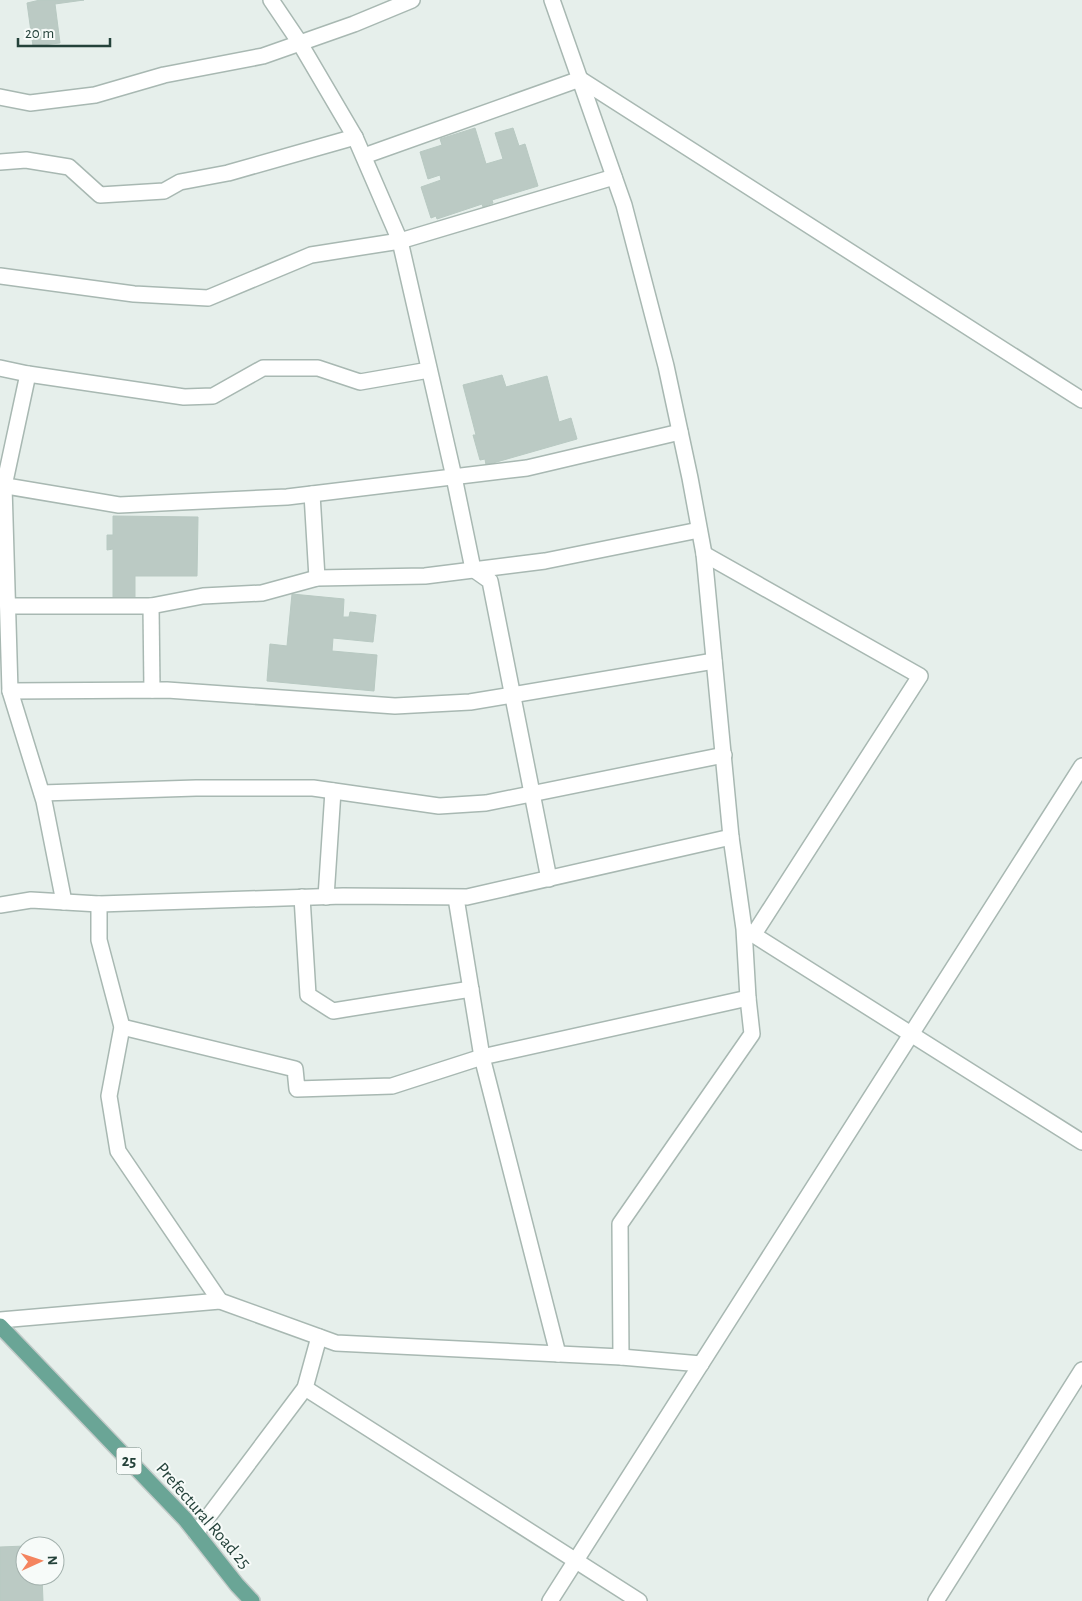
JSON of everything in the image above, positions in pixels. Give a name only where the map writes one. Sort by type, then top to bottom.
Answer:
[{"type":"main road","name":"Prefectural Road 25","points":[[0,1326],[178,1512],[252,1601]]},
{"type":"street","points":[[271,0],[355,137],[400,241],[473,569],[490,581],[549,879]]},
{"type":"street","points":[[0,97],[30,103],[95,95],[164,75],[262,56],[354,24],[412,0]]},
{"type":"street","points":[[552,0],[624,205],[666,366],[680,432],[704,554],[731,837],[749,932],[748,998],[752,1034],[620,1224],[621,1357]]},
{"type":"street","points":[[364,156],[580,79]]},
{"type":"street","points":[[580,79],[1082,400]]},
{"type":"street","points":[[0,162],[26,160],[69,167],[100,194],[164,191],[180,182],[228,172],[355,137]]},
{"type":"street","points":[[0,276],[134,294],[208,298],[311,255],[400,241],[614,178]]},
{"type":"street","points":[[0,368],[28,374],[184,397],[213,396],[262,368],[318,368],[360,382],[430,370]]},
{"type":"street","points":[[28,374],[2,486],[8,606],[5,673],[42,793],[64,902]]},
{"type":"street","points":[[2,486],[119,505],[287,497],[527,468],[680,432]]},
{"type":"street","points":[[312,494],[317,578]]},
{"type":"street","points":[[8,606],[151,606],[203,596],[262,593],[317,578],[426,576],[545,561],[699,530]]},
{"type":"street","points":[[704,554],[920,676],[749,932]]},
{"type":"street","points":[[151,606],[152,690]]},
{"type":"street","points":[[10,691],[152,690],[396,706],[470,702],[714,661]]},
{"type":"street","points":[[42,793],[196,788],[313,788],[438,806],[486,803],[724,755]]},
{"type":"street","points":[[550,1601],[1082,766]]},
{"type":"street","points":[[326,897],[333,791]]},
{"type":"street","points":[[0,905],[32,900],[99,904],[326,897],[467,898],[731,837]]},
{"type":"street","points":[[302,898],[308,995],[333,1012],[471,989]]},
{"type":"street","points":[[456,898],[482,1057],[558,1354]]},
{"type":"street","points":[[99,904],[99,940],[122,1028],[109,1096],[118,1151],[220,1301]]},
{"type":"street","points":[[749,932],[1082,1142]]},
{"type":"street","points":[[122,1028],[295,1069],[297,1089],[392,1086],[482,1057],[748,998]]},
{"type":"street","points":[[0,1320],[220,1301],[336,1343],[621,1357],[701,1364]]},
{"type":"street","points":[[196,1533],[305,1388],[320,1337]]},
{"type":"street","points":[[936,1601],[1082,1370]]},
{"type":"street","points":[[305,1388],[638,1601]]},
{"type":"street","points":[[237,1585],[238,1601]]},
{"type":"building","points":[[40,0],[84,0],[55,4],[60,43],[33,46],[27,3]]},
{"type":"building","points":[[475,128],[486,164],[503,159],[495,133],[513,128],[519,146],[525,144],[538,186],[492,200],[493,203],[483,207],[482,204],[437,219],[436,216],[431,218],[421,187],[441,180],[440,175],[428,179],[420,152],[442,145],[440,139]]},
{"type":"building","points":[[502,375],[506,387],[547,376],[559,422],[571,418],[577,439],[486,465],[485,459],[480,460],[473,435],[476,435],[463,385]]},
{"type":"building","points":[[113,516],[198,517],[197,576],[135,576],[135,598],[113,598],[113,549],[107,550],[107,535],[113,535]]},
{"type":"building","points":[[292,594],[344,599],[343,617],[349,617],[350,612],[376,615],[373,642],[333,638],[332,651],[377,655],[374,691],[267,681],[270,644],[287,646]]},
{"type":"building","points":[[15,1546],[15,1586],[42,1586],[43,1601],[0,1601],[0,1547]]}]
